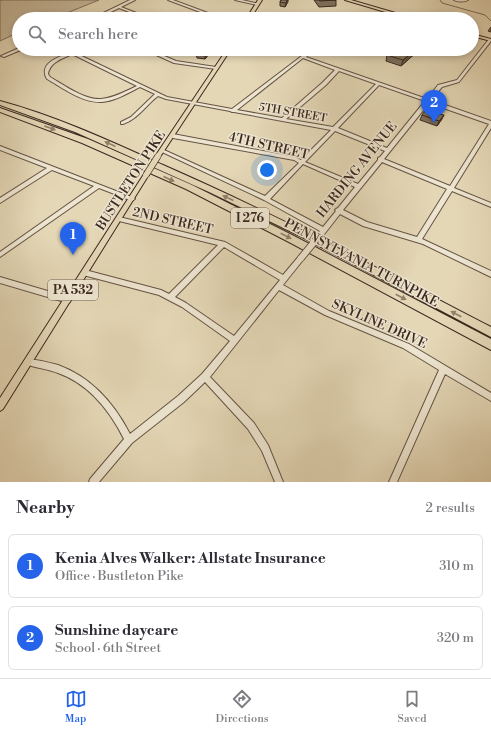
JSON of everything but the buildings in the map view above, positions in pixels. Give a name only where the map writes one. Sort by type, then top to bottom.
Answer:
[{"type":"highway","name":"PENNSYLVANIA TURNPIKE","points":[[0,103],[78,130],[212,190],[307,236],[491,332]]},
{"type":"highway","name":"PENNSYLVANIA TURNPIKE","points":[[0,110],[84,141],[219,202],[298,242],[491,345]]},
{"type":"main road","points":[[347,0],[389,12]]},
{"type":"main road","points":[[252,12],[258,2]]},
{"type":"main road","points":[[479,37],[491,40]]},
{"type":"main road","name":"BUSTLETON PIKE","points":[[0,406],[132,199],[146,174],[173,136],[224,56]]},
{"type":"street","points":[[108,12],[133,0]]},
{"type":"street","points":[[170,0],[203,12]]},
{"type":"street","points":[[237,0],[258,2]]},
{"type":"street","points":[[456,0],[466,0]]},
{"type":"street","points":[[119,7],[132,12]]},
{"type":"street","name":"HARDING AVENUE","points":[[479,55],[491,40]]},
{"type":"street","points":[[3,56],[12,52]]},
{"type":"street","points":[[66,56],[51,64],[46,69],[46,74],[48,78],[87,99],[98,101],[112,100],[138,86]]},
{"type":"street","name":"5TH STREET","points":[[78,56],[157,95],[193,104],[335,129],[387,150]]},
{"type":"street","points":[[161,56],[175,62],[216,68]]},
{"type":"street","name":"HARDING AVENUE","points":[[93,482],[129,440],[181,400],[205,378],[338,210],[428,100],[440,86],[458,81],[478,56]]},
{"type":"street","points":[[232,111],[303,57],[428,100],[491,124],[419,239]]},
{"type":"street","points":[[282,120],[324,84],[338,69]]},
{"type":"street","points":[[266,199],[379,83]]},
{"type":"street","points":[[123,123],[133,118],[144,104],[157,95]]},
{"type":"street","name":"4TH STREET","points":[[173,136],[303,162],[358,186]]},
{"type":"street","points":[[0,148],[132,199]]},
{"type":"street","points":[[0,154],[6,151]]},
{"type":"street","points":[[160,154],[266,199],[321,232]]},
{"type":"street","points":[[380,158],[491,205]]},
{"type":"street","points":[[0,202],[51,168]]},
{"type":"street","points":[[0,255],[98,186]]},
{"type":"street","points":[[338,210],[365,224],[419,239],[491,274]]},
{"type":"street","name":"2ND STREET","points":[[119,219],[223,244],[284,279]]},
{"type":"street","points":[[170,297],[223,244]]},
{"type":"street","points":[[85,273],[145,288],[170,297],[234,340]]},
{"type":"street","points":[[1,283],[68,300]]},
{"type":"street","name":"SKYLINE DRIVE","points":[[278,286],[327,313],[406,346],[491,397]]},
{"type":"street","points":[[28,362],[69,374],[90,388],[111,410],[129,440]]},
{"type":"street","points":[[394,482],[444,368]]},
{"type":"street","points":[[205,378],[251,426],[265,448],[279,482]]},
{"type":"shaded area","points":[[99,0],[69,12],[12,12],[12,35],[0,41],[0,1]]},
{"type":"waterway","points":[[440,0],[442,3],[474,12]]},
{"type":"waterway","points":[[479,13],[485,15],[491,21]]},
{"type":"place","name":"Sunshine daycare","points":[[434,123]]},
{"type":"place","name":"Kenia Alves Walker: Allstate Insurance","points":[[73,255]]}]
